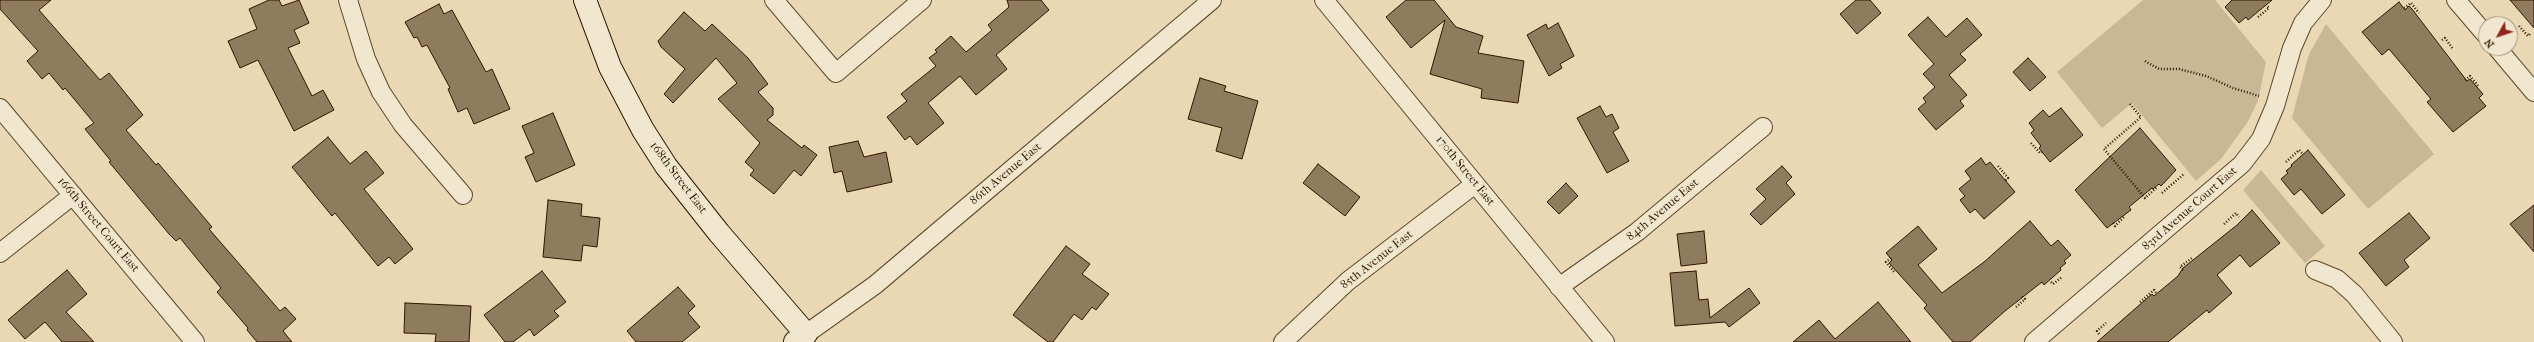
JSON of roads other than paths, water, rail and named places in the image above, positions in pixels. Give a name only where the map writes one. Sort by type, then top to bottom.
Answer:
[{"type":"street","points":[[348,0],[366,59],[381,92],[403,125],[463,196]]},
{"type":"street","name":"168th Street East","points":[[584,0],[610,67],[643,130],[666,166],[800,338]]},
{"type":"street","points":[[774,0],[836,73],[922,0]]},
{"type":"street","name":"86th Avenue East","points":[[800,338],[875,285],[1212,0]]},
{"type":"street","name":"170th Street East","points":[[1324,0],[1605,342]]},
{"type":"street","name":"83rd Avenue Court East","points":[[2034,342],[2242,164],[2261,139],[2275,106],[2292,48],[2300,29],[2322,0]]},
{"type":"street","points":[[2456,0],[2478,26]]},
{"type":"street","points":[[2504,56],[2534,92]]},
{"type":"street","name":"166th Street Court East","points":[[0,108],[195,342]]},
{"type":"street","name":"84th Avenue East","points":[[1559,287],[1631,236],[1763,126]]},
{"type":"street","name":"85th Avenue East","points":[[1283,342],[1348,281],[1475,184]]},
{"type":"street","points":[[0,253],[73,195]]},
{"type":"street","points":[[2315,270],[2337,279],[2354,294],[2393,342]]}]
